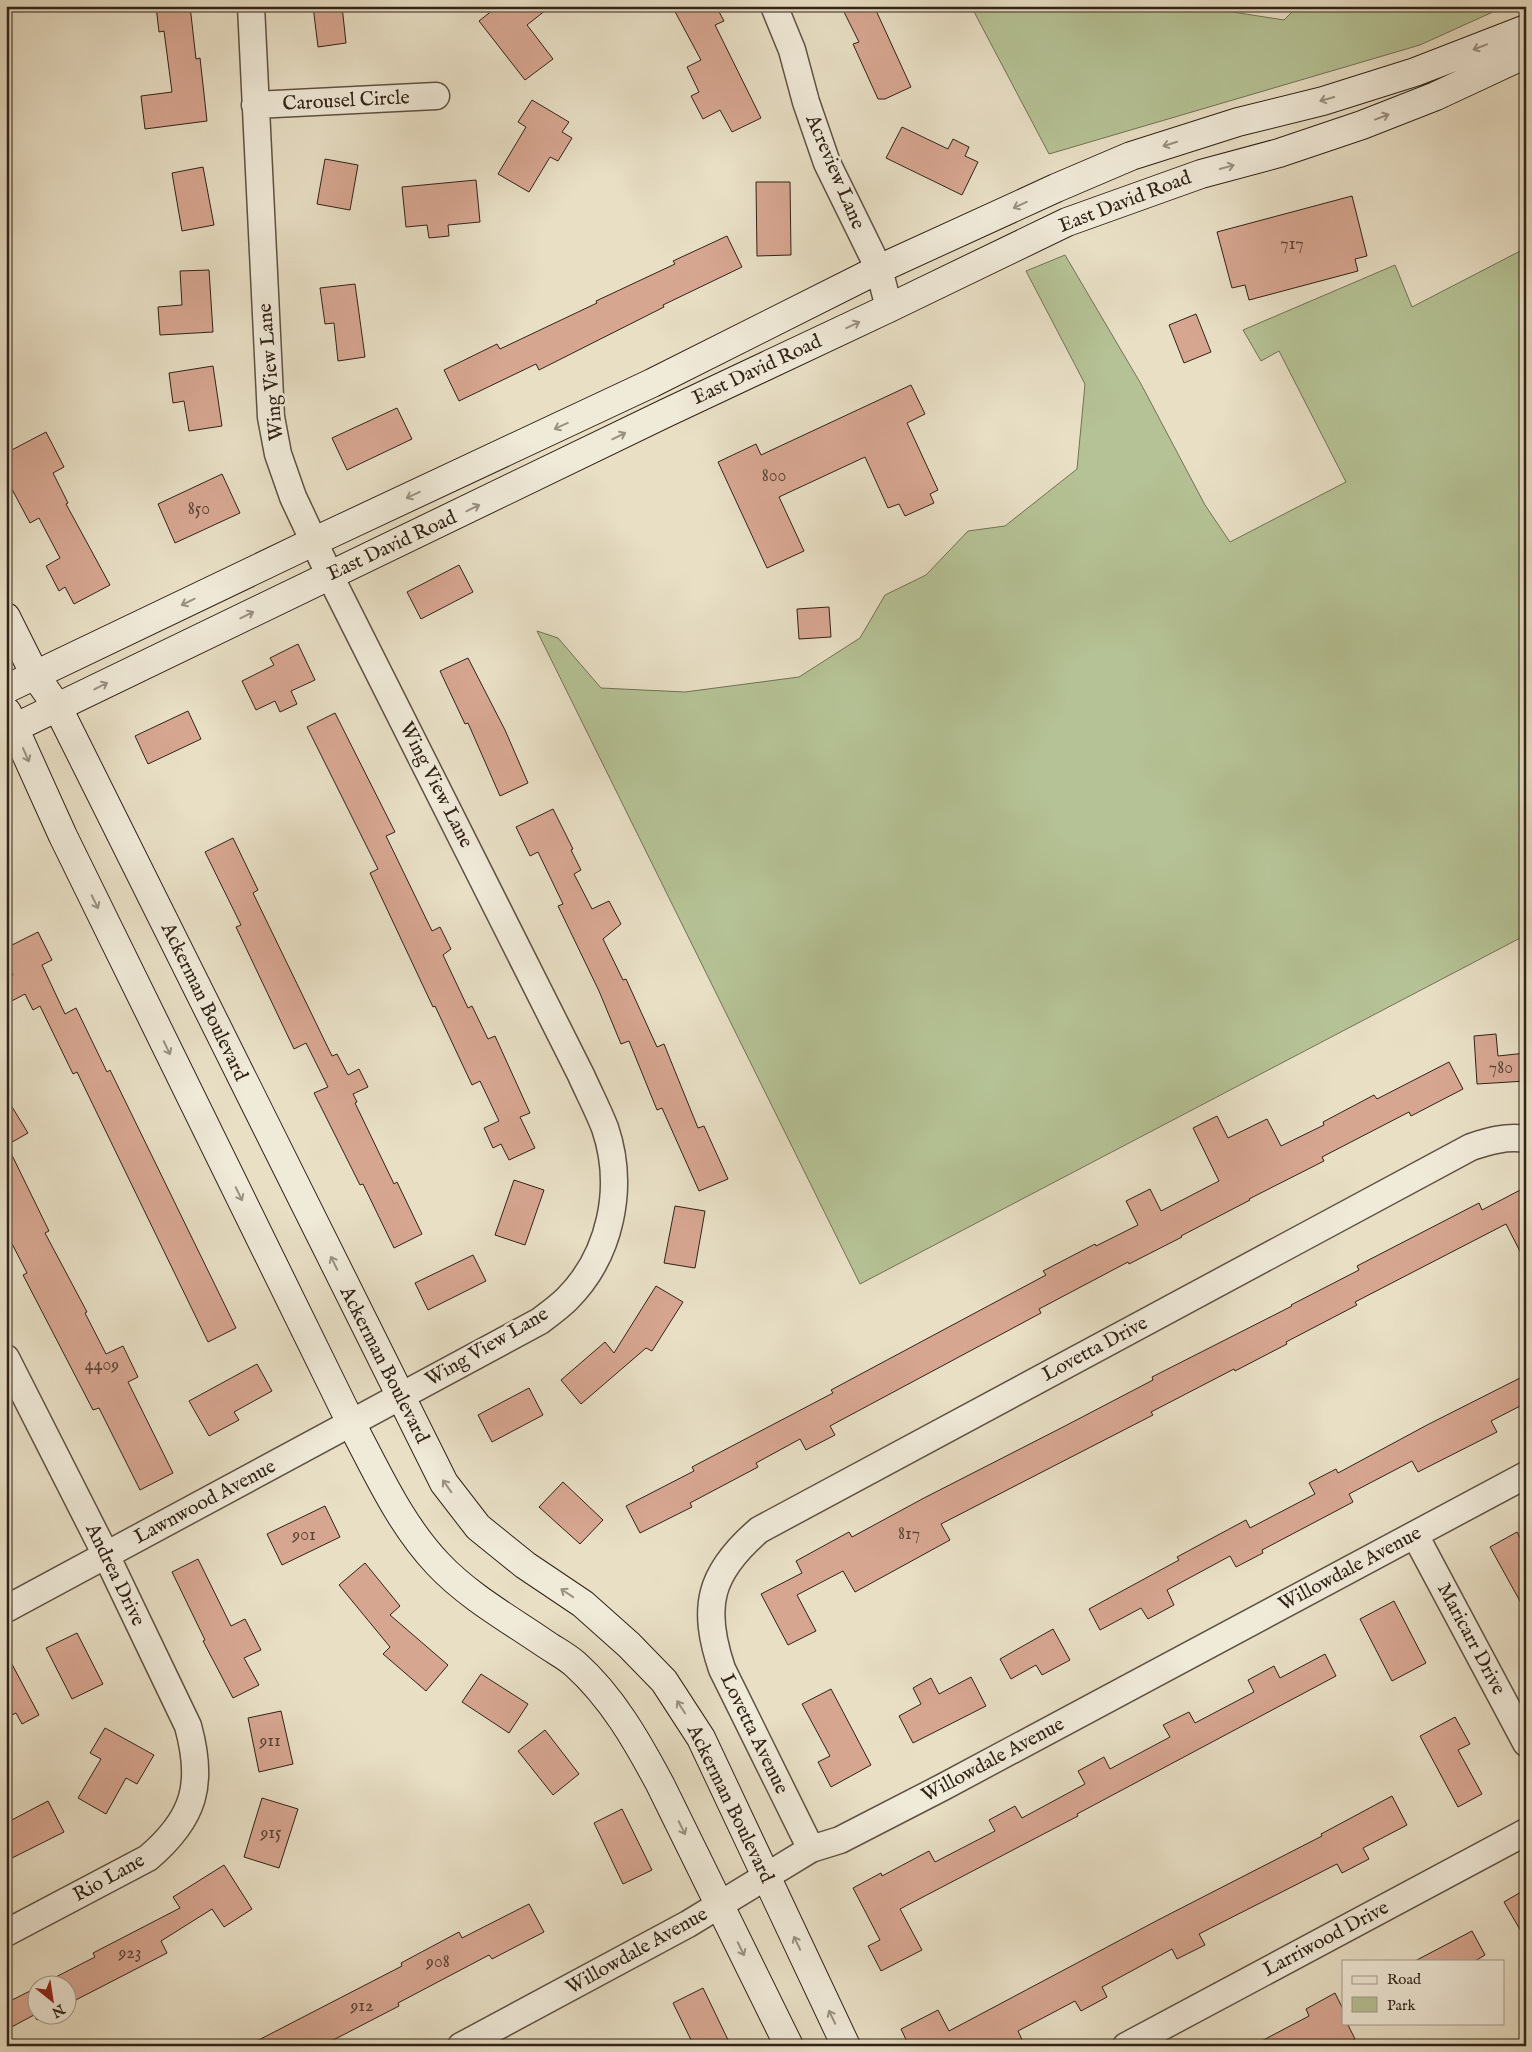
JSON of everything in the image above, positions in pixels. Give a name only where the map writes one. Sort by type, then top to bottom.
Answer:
[{"type":"street","name":"Wing View Lane","points":[[251,6],[271,417],[278,454],[293,497],[330,576],[581,1075],[604,1128],[612,1154],[614,1187],[608,1229],[600,1252],[588,1273],[567,1299],[540,1321],[351,1423]]},
{"type":"street","name":"Acreview Lane","points":[[774,6],[792,50],[806,102],[827,163],[879,269],[889,308]]},
{"type":"street","name":"East David Road","points":[[6,689],[652,383],[879,269],[1056,188],[1131,156],[1238,122],[1323,101],[1415,72],[1526,29]]},
{"type":"street","name":"East David Road","points":[[9,723],[58,708],[675,409],[1067,222],[1201,174],[1279,153],[1362,125],[1436,96],[1526,54]]},
{"type":"street","name":"Carousel Circle","points":[[255,105],[436,96]]},
{"type":"street","points":[[879,269],[903,274],[929,273],[994,243],[1036,237]]},
{"type":"street","name":"Ackerman Boulevard","points":[[6,617],[35,675],[58,708],[444,1483],[478,1527],[525,1565],[583,1604],[629,1645],[664,1682],[701,1738],[846,2046]]},
{"type":"street","points":[[9,723],[387,1493],[414,1537],[439,1566],[479,1599],[575,1664],[604,1695],[638,1743],[789,2046]]},
{"type":"street","name":"Lovetta Drive","points":[[710,1614],[714,1587],[725,1566],[740,1547],[759,1530],[1471,1147],[1492,1140],[1514,1137],[1526,1139]]},
{"type":"street","name":"Andrea Drive","points":[[6,1358],[106,1555],[188,1726],[195,1751],[196,1768],[192,1800]]},
{"type":"street","name":"Lawnwood Avenue","points":[[6,1609],[351,1423]]},
{"type":"street","name":"Willowdale Avenue","points":[[461,2046],[720,1906],[811,1849],[840,1840],[934,1792],[1526,1475]]},
{"type":"street","name":"Maricarr Drive","points":[[1415,1535],[1526,1743]]},
{"type":"street","name":"Lovetta Avenue","points":[[710,1614],[713,1644],[722,1670],[811,1849]]},
{"type":"street","name":"Rio Lane","points":[[6,1933],[148,1858],[165,1843],[180,1825],[192,1800]]},
{"type":"street","name":"Larriwood Drive","points":[[1126,2046],[1526,1832]]},
{"type":"green space","points":[[971,6],[1194,6],[1284,20],[1298,6],[1506,6],[1420,45],[1049,154]]},
{"type":"green space","points":[[1526,248],[1526,935],[860,1284],[537,631],[558,638],[601,688],[685,692],[799,677],[860,638],[885,595],[926,575],[968,531],[1005,526],[1077,469],[1085,384],[1026,271],[1065,255],[1141,384],[1205,505],[1230,542],[1346,482],[1279,351],[1261,361],[1243,330],[1395,265],[1412,307]]},
{"type":"building","points":[[156,6],[190,6],[196,59],[200,58],[207,121],[145,129],[141,96],[172,92],[164,31],[159,32]]},
{"type":"building","points":[[313,6],[342,6],[346,43],[318,47]]},
{"type":"building","points":[[498,6],[551,6],[527,25],[553,59],[525,80],[479,21]]},
{"type":"building","points":[[672,6],[716,6],[724,21],[715,25],[761,118],[732,132],[720,110],[703,119],[691,96],[699,92],[687,67],[701,60]]},
{"type":"building","points":[[841,6],[874,6],[911,87],[885,99],[878,99],[853,44],[859,42]]},
{"type":"building","points":[[532,100],[569,122],[562,132],[572,138],[558,161],[550,157],[529,192],[498,174],[526,127],[518,122]]},
{"type":"building","points":[[902,127],[948,149],[953,139],[969,147],[965,156],[978,162],[962,195],[886,158]]},
{"type":"building","points":[[325,159],[358,165],[350,210],[317,204]]},
{"type":"building","points":[[203,167],[214,225],[182,231],[172,173]]},
{"type":"building","points":[[476,180],[480,222],[448,225],[449,236],[429,238],[427,225],[406,227],[402,187]]},
{"type":"building","points":[[756,182],[790,182],[791,255],[757,256]]},
{"type":"building","points":[[1352,196],[1367,256],[1355,259],[1358,271],[1249,300],[1245,285],[1232,288],[1217,232]]},
{"type":"building","points":[[727,236],[742,267],[663,305],[664,307],[539,370],[536,364],[459,401],[444,370],[497,344],[500,349],[597,303],[596,301],[675,264],[673,261]]},
{"type":"building","points":[[209,270],[213,332],[160,335],[158,307],[182,305],[180,271]]},
{"type":"building","points":[[355,284],[365,357],[338,361],[334,323],[325,324],[320,288]]},
{"type":"building","points":[[1196,314],[1211,352],[1184,363],[1169,325]]},
{"type":"building","points":[[213,366],[222,426],[189,431],[184,401],[173,403],[169,373]]},
{"type":"building","points":[[911,385],[925,414],[907,423],[938,490],[930,494],[934,503],[905,516],[899,504],[888,508],[865,457],[779,497],[804,551],[767,568],[718,462],[756,444],[761,455]]},
{"type":"building","points":[[397,408],[412,439],[347,470],[332,438]]},
{"type":"building","points":[[46,432],[64,467],[53,473],[68,503],[66,504],[110,585],[74,604],[65,587],[59,591],[46,566],[60,558],[39,518],[30,523],[6,478],[6,453]]},
{"type":"building","points":[[222,474],[240,513],[175,543],[158,504]]},
{"type":"building","points":[[459,565],[473,592],[421,619],[407,592]]},
{"type":"building","points":[[829,607],[831,637],[799,639],[797,609]]},
{"type":"building","points":[[298,644],[315,680],[291,691],[297,704],[280,712],[275,701],[256,710],[242,681],[274,665],[270,658]]},
{"type":"building","points":[[468,658],[505,730],[528,783],[500,796],[468,723],[465,724],[440,671]]},
{"type":"building","points":[[188,711],[201,739],[148,764],[135,736]]},
{"type":"building","points":[[335,713],[395,832],[386,836],[432,931],[440,927],[451,949],[443,955],[468,1008],[472,1006],[488,1039],[495,1036],[530,1113],[520,1117],[535,1148],[509,1160],[501,1144],[493,1148],[484,1128],[499,1121],[480,1081],[472,1085],[435,1006],[433,1007],[370,873],[378,869],[307,727]]},
{"type":"building","points":[[553,809],[573,849],[571,850],[581,870],[574,874],[592,909],[609,901],[621,924],[603,939],[623,980],[626,979],[657,1047],[664,1044],[698,1128],[704,1126],[728,1179],[699,1191],[662,1108],[657,1110],[629,1041],[621,1044],[599,991],[558,906],[563,904],[538,852],[530,856],[516,827]]},
{"type":"building","points":[[233,838],[258,890],[253,893],[332,1056],[337,1054],[348,1075],[359,1069],[368,1087],[353,1094],[357,1102],[355,1103],[394,1184],[397,1182],[422,1234],[394,1248],[363,1184],[360,1185],[314,1093],[328,1087],[306,1043],[294,1049],[236,927],[241,925],[205,852]]},
{"type":"building","points":[[38,932],[52,960],[42,965],[65,1014],[76,1008],[107,1072],[110,1070],[236,1328],[208,1342],[77,1072],[73,1074],[40,1006],[33,1010],[25,994],[6,1004],[6,978],[13,975],[6,962],[6,948]]},
{"type":"building","points":[[1496,1034],[1498,1056],[1526,1053],[1526,1081],[1477,1084],[1474,1036]]},
{"type":"building","points":[[1449,1062],[1463,1089],[1411,1116],[1409,1112],[1322,1157],[1324,1161],[1249,1199],[1182,1237],[1129,1264],[1128,1262],[1039,1309],[1041,1313],[830,1426],[835,1435],[806,1450],[800,1439],[756,1463],[758,1467],[690,1503],[692,1507],[640,1533],[626,1506],[694,1471],[692,1467],[833,1393],[831,1390],[1046,1275],[1043,1271],[1095,1244],[1096,1246],[1138,1225],[1126,1201],[1150,1189],[1161,1211],[1219,1181],[1193,1128],[1217,1116],[1228,1138],[1267,1119],[1281,1146],[1324,1125],[1323,1122],[1374,1095],[1377,1099]]},
{"type":"building","points":[[6,1097],[28,1133],[7,1145],[49,1231],[45,1233],[87,1312],[85,1313],[106,1354],[123,1346],[138,1377],[128,1382],[173,1473],[140,1490],[99,1408],[93,1410],[23,1275],[27,1273],[6,1232]]},
{"type":"building","points":[[514,1180],[544,1190],[525,1245],[495,1235]]},
{"type":"building","points":[[1526,1187],[1526,1263],[1506,1224],[1355,1302],[1357,1305],[1286,1342],[1287,1344],[1151,1412],[1153,1415],[941,1524],[950,1540],[855,1592],[843,1571],[797,1595],[816,1631],[788,1645],[761,1594],[802,1573],[796,1561],[849,1532],[852,1537],[1153,1380],[1152,1377],[1292,1306],[1359,1270],[1357,1266],[1479,1203],[1482,1210]]},
{"type":"building","points":[[675,1206],[705,1211],[695,1268],[664,1263]]},
{"type":"building","points":[[473,1255],[486,1281],[428,1310],[415,1283]]},
{"type":"building","points":[[656,1286],[683,1302],[652,1351],[646,1348],[581,1404],[561,1380],[605,1342],[614,1353]]},
{"type":"building","points":[[257,1364],[272,1391],[234,1412],[239,1420],[209,1436],[189,1401]]},
{"type":"building","points":[[1526,1375],[1526,1403],[1491,1421],[1497,1432],[1418,1472],[1412,1461],[1349,1494],[1353,1502],[1262,1550],[1263,1553],[1236,1567],[1230,1556],[1167,1590],[1174,1605],[1148,1619],[1141,1608],[1100,1630],[1089,1609],[1179,1560],[1177,1557],[1246,1520],[1250,1528],[1315,1494],[1309,1483],[1336,1469],[1338,1473]]},
{"type":"building","points":[[529,1388],[543,1415],[492,1442],[478,1415]]},
{"type":"building","points":[[563,1482],[603,1520],[580,1544],[539,1507]]},
{"type":"building","points":[[325,1506],[340,1537],[282,1565],[267,1534]]},
{"type":"building","points":[[1517,1532],[1526,1549],[1526,1612],[1490,1547]]},
{"type":"building","points":[[198,1559],[231,1626],[245,1619],[261,1650],[244,1658],[259,1685],[233,1698],[203,1641],[205,1640],[172,1572]]},
{"type":"building","points":[[365,1563],[400,1606],[390,1615],[448,1665],[426,1691],[383,1654],[390,1647],[339,1585]]},
{"type":"building","points":[[1394,1601],[1426,1663],[1392,1681],[1360,1619]]},
{"type":"building","points":[[1053,1629],[1070,1660],[1042,1675],[1036,1665],[1011,1679],[1000,1659]]},
{"type":"building","points":[[77,1633],[103,1684],[72,1699],[46,1648]]},
{"type":"building","points":[[6,1653],[39,1715],[22,1724],[16,1713],[6,1718]]},
{"type":"building","points":[[1325,1654],[1336,1676],[1077,1814],[1078,1816],[900,1909],[922,1950],[881,1971],[868,1946],[880,1940],[853,1888],[881,1873],[882,1876],[929,1851],[935,1862],[995,1831],[989,1820],[1015,1806],[1022,1818],[1085,1784],[1078,1771],[1104,1757],[1110,1769],[1170,1737],[1163,1725],[1189,1712],[1195,1723],[1254,1692],[1248,1680],[1274,1666],[1280,1678]]},
{"type":"building","points":[[481,1674],[528,1704],[509,1733],[462,1702]]},
{"type":"building","points":[[971,1677],[986,1706],[913,1743],[899,1716],[921,1704],[913,1688],[931,1678],[939,1694]]},
{"type":"building","points":[[831,1689],[871,1765],[831,1787],[818,1762],[830,1756],[802,1704]]},
{"type":"building","points":[[281,1711],[293,1764],[259,1772],[248,1718]]},
{"type":"building","points":[[1455,1717],[1470,1744],[1458,1750],[1482,1794],[1458,1807],[1420,1736]]},
{"type":"building","points":[[105,1728],[154,1755],[137,1784],[126,1778],[106,1814],[78,1798],[101,1759],[90,1753]]},
{"type":"building","points":[[545,1730],[579,1774],[553,1795],[518,1751]]},
{"type":"building","points":[[1392,1796],[1407,1825],[1363,1848],[1369,1859],[1342,1873],[1337,1864],[1199,1934],[1205,1945],[1177,1959],[1172,1949],[1102,1987],[1107,1997],[1081,2011],[1075,2001],[1018,2031],[1025,2046],[909,2046],[901,2029],[938,2010],[949,2031],[1158,1920],[1322,1836],[1321,1834]]},
{"type":"building","points":[[262,1798],[298,1809],[279,1868],[244,1857]]},
{"type":"building","points":[[48,1801],[64,1832],[6,1861],[6,1823]]},
{"type":"building","points":[[622,1809],[652,1870],[623,1884],[594,1823]]},
{"type":"building","points":[[224,1865],[252,1909],[224,1927],[212,1909],[161,1941],[167,1953],[78,1999],[78,1974],[62,1974],[95,1957],[93,1953],[180,1908],[173,1897]]},
{"type":"building","points":[[1526,1889],[1526,1940],[1504,1902]]},
{"type":"building","points":[[529,1904],[544,1932],[492,1959],[489,1955],[398,2003],[399,2006],[341,2036],[321,2046],[247,2046],[402,1966],[401,1963],[459,1932],[462,1938]]},
{"type":"building","points":[[1472,1931],[1485,1955],[1477,1960],[1417,1960]]},
{"type":"building","points":[[703,1988],[731,2046],[694,2046],[673,2003]]},
{"type":"building","points":[[28,1992],[28,2018],[6,2030],[6,2003]]},
{"type":"building","points":[[1335,1993],[1342,2007],[1342,2024],[1348,2024],[1355,2039],[1343,2046],[1252,2046],[1309,2016],[1306,2009]]}]
